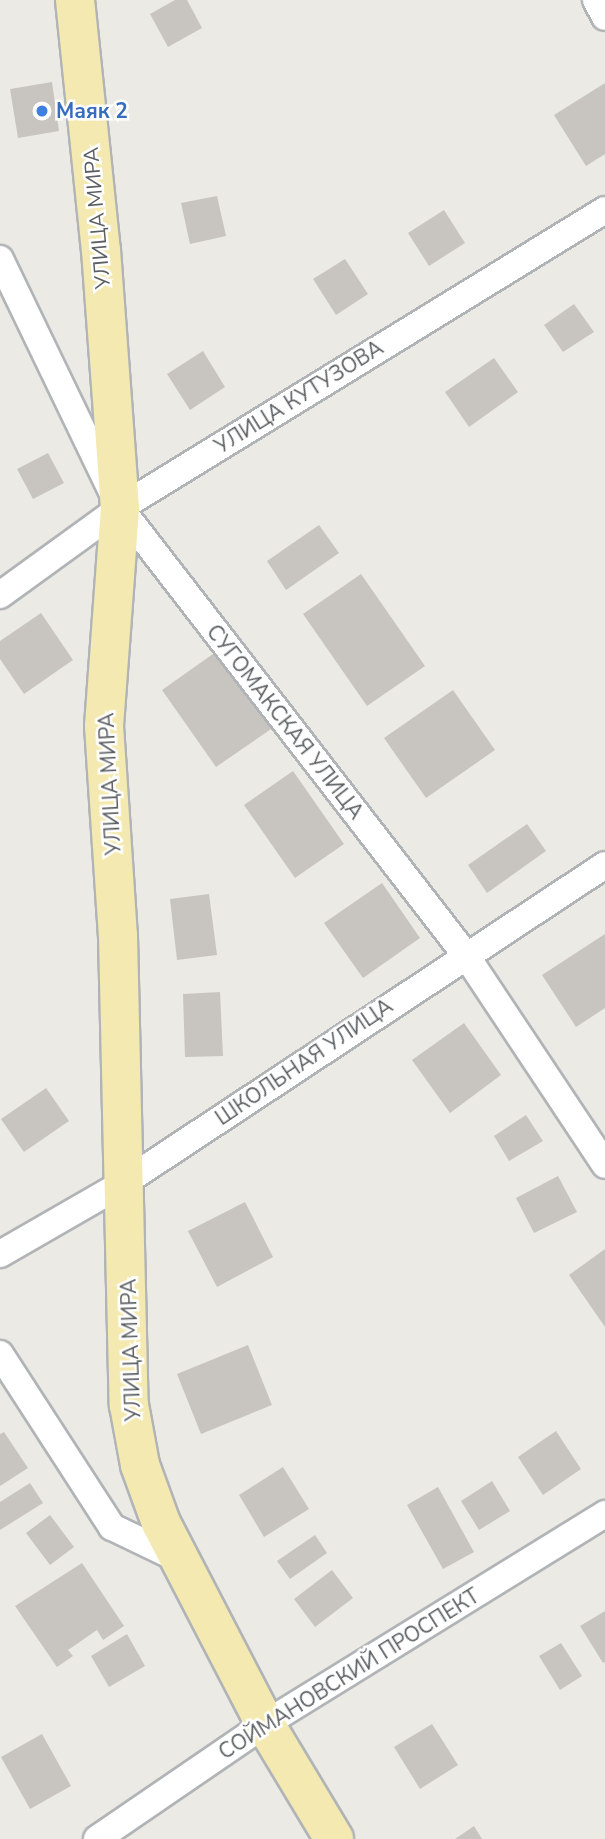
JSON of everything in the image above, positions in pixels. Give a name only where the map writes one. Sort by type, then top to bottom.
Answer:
[{"type":"main road","name":"УЛИЦА МИРА","points":[[75,0],[101,250],[120,508],[104,726],[118,936],[129,1405],[140,1465],[181,1560],[265,1724],[334,1839]]},
{"type":"street","points":[[596,0],[605,17]]},
{"type":"street","name":"УЛИЦА КУТУЗОВА","points":[[0,595],[120,508],[605,210]]},
{"type":"street","name":"СУГОМАКСКАЯ УЛИЦА","points":[[0,259],[120,508],[465,954],[605,1165]]},
{"type":"street","name":"ШКОЛЬНАЯ УЛИЦА","points":[[0,1254],[125,1182],[465,954],[605,865]]},
{"type":"street","points":[[0,1354],[111,1527],[181,1560]]},
{"type":"street","name":"СОЙМАНОВСКИЙ ПРОСПЕКТ","points":[[97,1839],[265,1724],[605,1514]]},
{"type":"building","points":[[175,0],[187,0],[202,28],[168,47],[150,14]]},
{"type":"building","points":[[52,82],[59,131],[18,138],[10,89]]},
{"type":"building","points":[[605,83],[605,154],[586,166],[554,115]]},
{"type":"building","points":[[217,196],[226,236],[190,244],[181,203]]},
{"type":"building","points":[[444,210],[465,243],[429,266],[408,233]]},
{"type":"building","points":[[345,259],[368,294],[336,315],[313,279]]},
{"type":"building","points":[[574,304],[594,332],[563,352],[544,325]]},
{"type":"building","points":[[203,351],[225,387],[190,410],[167,374]]},
{"type":"building","points":[[494,358],[518,392],[469,427],[445,392]]},
{"type":"building","points":[[48,453],[64,483],[33,499],[17,469]]},
{"type":"building","points":[[319,525],[339,553],[286,590],[267,561]]},
{"type":"building","points":[[361,574],[425,666],[367,706],[303,614]]},
{"type":"building","points":[[41,613],[73,660],[24,694],[0,659],[0,641]]},
{"type":"building","points":[[220,649],[274,727],[216,767],[162,690]]},
{"type":"building","points":[[453,690],[495,750],[426,798],[384,738]]},
{"type":"building","points":[[293,771],[344,844],[295,878],[244,805]]},
{"type":"building","points":[[527,824],[546,851],[487,893],[468,865]]},
{"type":"building","points":[[382,883],[420,938],[363,978],[324,923]]},
{"type":"building","points":[[209,894],[217,955],[177,960],[170,899]]},
{"type":"building","points":[[605,934],[605,1008],[576,1027],[542,975]]},
{"type":"building","points":[[220,992],[223,1056],[185,1057],[183,994]]},
{"type":"building","points":[[464,1023],[501,1075],[450,1113],[412,1060]]},
{"type":"building","points":[[46,1088],[69,1121],[24,1152],[1,1119]]},
{"type":"building","points":[[526,1115],[543,1141],[509,1161],[494,1136]]},
{"type":"building","points":[[558,1176],[577,1212],[534,1233],[516,1198]]},
{"type":"building","points":[[245,1202],[273,1257],[217,1287],[188,1231]]},
{"type":"building","points":[[605,1249],[605,1327],[569,1275]]},
{"type":"building","points":[[248,1345],[272,1405],[201,1434],[177,1374]]},
{"type":"building","points":[[556,1431],[581,1469],[543,1495],[518,1457]]},
{"type":"building","points":[[4,1432],[28,1468],[0,1486],[0,1434]]},
{"type":"building","points":[[283,1467],[309,1509],[264,1537],[239,1495]]},
{"type":"building","points":[[492,1481],[510,1511],[479,1530],[461,1501]]},
{"type":"building","points":[[30,1483],[43,1503],[0,1530],[0,1502]]},
{"type":"building","points":[[438,1487],[474,1552],[443,1569],[407,1505]]},
{"type":"building","points":[[50,1515],[74,1547],[50,1565],[26,1533]]},
{"type":"building","points":[[315,1535],[327,1553],[290,1579],[277,1561]]},
{"type":"building","points":[[82,1563],[124,1626],[103,1640],[97,1630],[68,1650],[73,1656],[57,1667],[15,1606]]},
{"type":"building","points":[[332,1570],[353,1598],[315,1627],[294,1599]]},
{"type":"building","points":[[605,1611],[605,1662],[603,1663],[580,1626]]},
{"type":"building","points":[[127,1634],[145,1666],[109,1687],[91,1656]]},
{"type":"building","points":[[561,1643],[582,1676],[560,1690],[539,1656]]},
{"type":"building","points":[[432,1724],[458,1765],[420,1789],[394,1747]]},
{"type":"building","points":[[42,1734],[71,1786],[30,1809],[1,1757]]},
{"type":"building","points":[[474,1826],[482,1839],[455,1839]]},
{"type":"place","name":"Маяк 2","points":[[42,111]]}]
